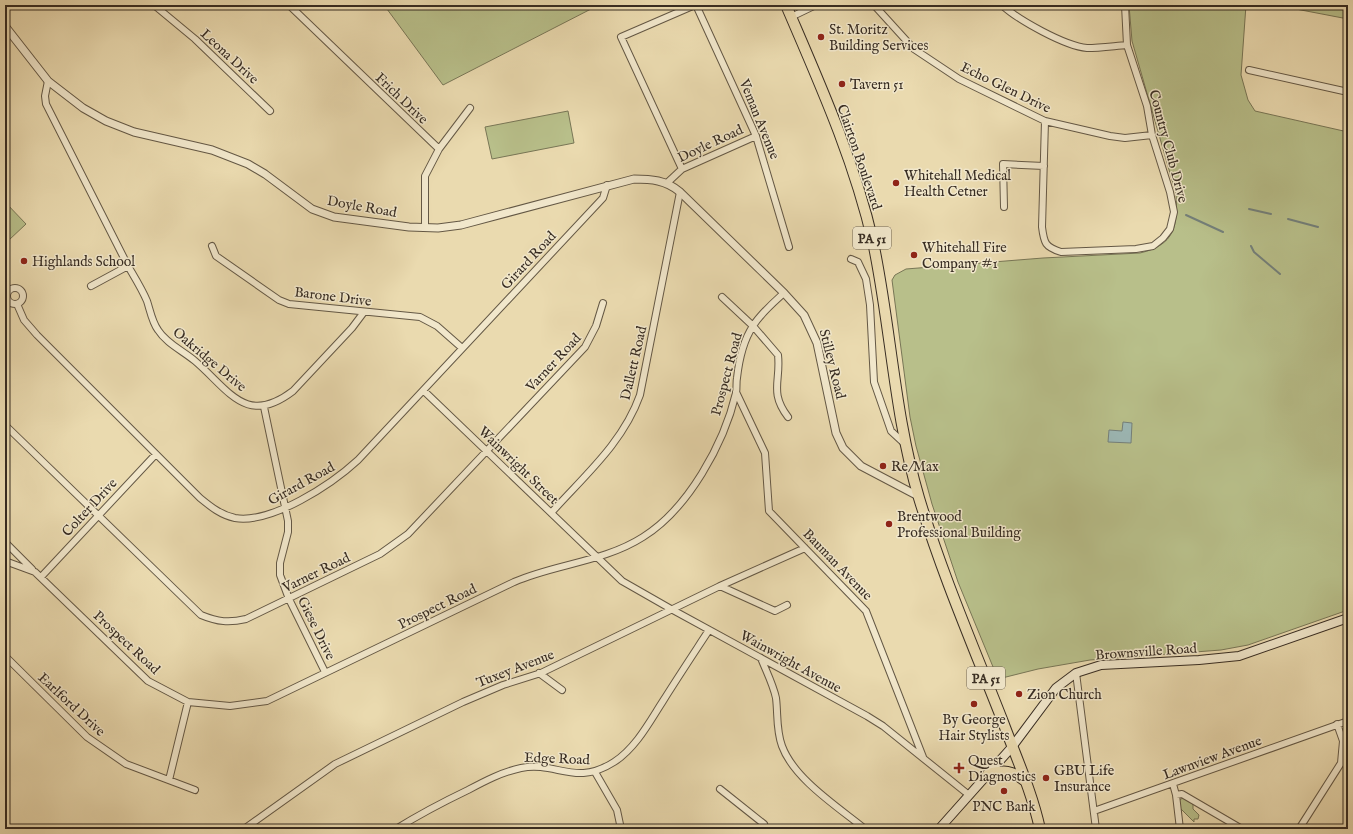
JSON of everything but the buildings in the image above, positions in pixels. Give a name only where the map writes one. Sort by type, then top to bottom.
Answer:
[{"type":"highway","name":"Clairton Boulevard","points":[[786,5],[844,144],[866,214],[879,271],[905,444],[918,496],[934,546],[1026,782],[1040,829]]},
{"type":"highway","points":[[988,774],[1007,770],[1015,773],[1026,782]]},
{"type":"main road","name":"Brownsville Road","points":[[940,829],[1012,747],[1056,688],[1076,673],[1102,665],[1239,656],[1348,618]]},
{"type":"street","name":"Leona Drive","points":[[154,5],[195,39],[270,111]]},
{"type":"street","name":"Frich Drive","points":[[289,5],[439,149]]},
{"type":"street","points":[[682,170],[621,37],[696,5]]},
{"type":"street","name":"Veman Avenue","points":[[696,5],[756,136],[789,247]]},
{"type":"street","points":[[791,17],[816,5]]},
{"type":"street","name":"Echo Glen Drive","points":[[874,5],[914,49],[959,79],[1045,121],[1125,138],[1152,135]]},
{"type":"street","points":[[1002,5],[1032,26],[1064,41],[1086,48],[1127,45]]},
{"type":"street","name":"Country Club Drive","points":[[1045,121],[1042,227],[1044,241],[1051,249],[1061,252],[1136,249],[1153,246],[1163,238],[1170,229],[1174,212],[1170,192],[1152,135],[1147,106],[1127,45],[1125,5]]},
{"type":"street","name":"Doyle Road","points":[[5,26],[48,81],[83,108],[106,121],[134,132],[212,150],[248,164],[265,174],[312,209],[323,214],[348,220],[425,228],[467,224],[607,185],[634,179],[658,180],[667,183],[682,170],[756,136]]},
{"type":"street","points":[[1249,70],[1348,92]]},
{"type":"street","name":"Oakridge Drive","points":[[48,81],[45,96],[46,104],[128,266],[142,289],[157,329],[166,340],[194,361],[236,399],[248,404],[264,407]]},
{"type":"street","points":[[425,228],[425,176],[439,149],[470,108]]},
{"type":"street","points":[[1004,207],[1004,164],[1044,166]]},
{"type":"street","name":"Stilley Road","points":[[667,183],[680,192],[784,293],[804,315],[817,343],[836,433],[843,448],[861,466],[918,496]]},
{"type":"street","name":"Girard Road","points":[[17,304],[24,320],[36,335],[200,498],[223,515],[236,518],[259,517],[286,507],[330,483],[344,473],[424,391],[462,348],[603,198],[607,185]]},
{"type":"street","name":"Dallett Road","points":[[551,513],[614,444],[634,412],[640,395],[680,192]]},
{"type":"street","name":"Barone Drive","points":[[212,246],[216,256],[279,300],[302,306],[420,317],[429,320],[462,348]]},
{"type":"street","points":[[851,259],[858,262],[866,279],[873,334],[874,382],[890,430],[905,444]]},
{"type":"street","points":[[91,286],[128,266]]},
{"type":"street","name":"Prospect Road","points":[[5,561],[35,572],[148,680],[188,702],[230,706],[267,701],[526,576],[627,547],[644,537],[678,507],[694,487],[715,448],[736,392],[740,359],[745,341],[760,316],[784,293]]},
{"type":"street","points":[[722,297],[753,326],[778,355],[777,395],[782,409],[788,417]]},
{"type":"street","name":"Varner Road","points":[[5,424],[192,607],[202,615],[222,623],[246,619],[380,554],[408,534],[585,346],[596,326],[602,303]]},
{"type":"street","points":[[264,407],[282,400],[293,391],[352,328],[364,312]]},
{"type":"street","name":"Wainwright Street","points":[[424,391],[596,557]]},
{"type":"street","name":"Bauman Avenue","points":[[736,392],[765,453],[769,511],[866,611],[871,619],[924,758]]},
{"type":"street","name":"Giese Drive","points":[[264,407],[286,507],[288,532],[280,563],[280,575],[289,599],[325,672]]},
{"type":"street","name":"Colter Drive","points":[[41,577],[156,454]]},
{"type":"street","points":[[5,542],[35,572]]},
{"type":"street","name":"Tuxey Avenue","points":[[244,829],[335,764],[490,690],[539,673],[720,586],[805,548]]},
{"type":"street","name":"Wainwright Avenue","points":[[596,557],[622,581],[670,610],[761,657],[883,726],[969,795]]},
{"type":"street","points":[[720,586],[775,611],[787,604]]},
{"type":"street","name":"Edge Road","points":[[396,829],[422,813],[504,772],[534,767],[568,773],[595,772],[616,761],[627,752],[650,720],[709,630]]},
{"type":"street","name":"Earlford Drive","points":[[5,656],[87,738],[126,764],[195,790]]},
{"type":"street","points":[[761,657],[776,696],[778,730],[782,746],[788,759],[806,780],[865,829]]},
{"type":"street","points":[[539,673],[562,690]]},
{"type":"street","points":[[1076,673],[1096,829]]},
{"type":"street","points":[[169,780],[188,702]]},
{"type":"street","name":"Lawnview Avenue","points":[[1094,811],[1348,721]]},
{"type":"street","points":[[1299,829],[1341,763],[1343,741],[1337,724]]},
{"type":"street","points":[[595,772],[617,810],[621,829]]},
{"type":"street","points":[[1172,784],[1176,795],[1180,829]]},
{"type":"street","points":[[720,789],[764,824],[758,829]]},
{"type":"street","points":[[1176,795],[1182,794],[1242,829]]},
{"type":"street","points":[[852,829],[857,823]]},
{"type":"green space","points":[[384,5],[590,5],[591,9],[443,85]]},
{"type":"green space","points":[[1129,5],[1246,5],[1241,75],[1248,100],[1255,111],[1348,132],[1348,610],[1248,645],[1221,650],[1090,660],[1038,669],[998,679],[958,582],[932,504],[916,446],[910,417],[892,280],[895,275],[906,269],[1043,258],[1140,253],[1161,245],[1167,239],[1175,225],[1176,194],[1132,41]]},
{"type":"green space","points":[[1275,5],[1348,5],[1348,19]]},
{"type":"green space","points":[[568,111],[574,143],[492,159],[485,127]]},
{"type":"green space","points":[[5,202],[26,224],[9,240],[5,240]]},
{"type":"green space","points":[[1183,798],[1193,804],[1193,809],[1199,815],[1198,819],[1194,819],[1194,822],[1180,808],[1179,800]]},
{"type":"water","points":[[1123,422],[1132,423],[1131,443],[1108,442],[1109,430],[1122,431]]},
{"type":"waterway","points":[[1249,209],[1271,214]]},
{"type":"waterway","points":[[1186,215],[1223,232]]},
{"type":"waterway","points":[[1288,219],[1318,227]]},
{"type":"waterway","points":[[1251,246],[1254,252],[1280,274]]},
{"type":"place","name":"St. Moritz Building Services","points":[[821,37]]},
{"type":"place","name":"Tavern 51","points":[[842,84]]},
{"type":"place","name":"Whitehall Medical Health Cetner","points":[[896,183]]},
{"type":"place","name":"Whitehall Fire Company #1","points":[[914,255]]},
{"type":"place","name":"Highlands School","points":[[24,261]]},
{"type":"place","name":"Re/Max","points":[[883,466]]},
{"type":"place","name":"Brentwood Professional Building","points":[[889,524]]},
{"type":"place","name":"Zion Church","points":[[1019,694]]},
{"type":"place","name":"By George Hair Stylists","points":[[974,704]]},
{"type":"place","name":"Quest Diagnostics","points":[[959,768]]},
{"type":"place","name":"GBU Life Insurance","points":[[1046,778]]},
{"type":"place","name":"PNC Bank","points":[[1004,791]]}]
